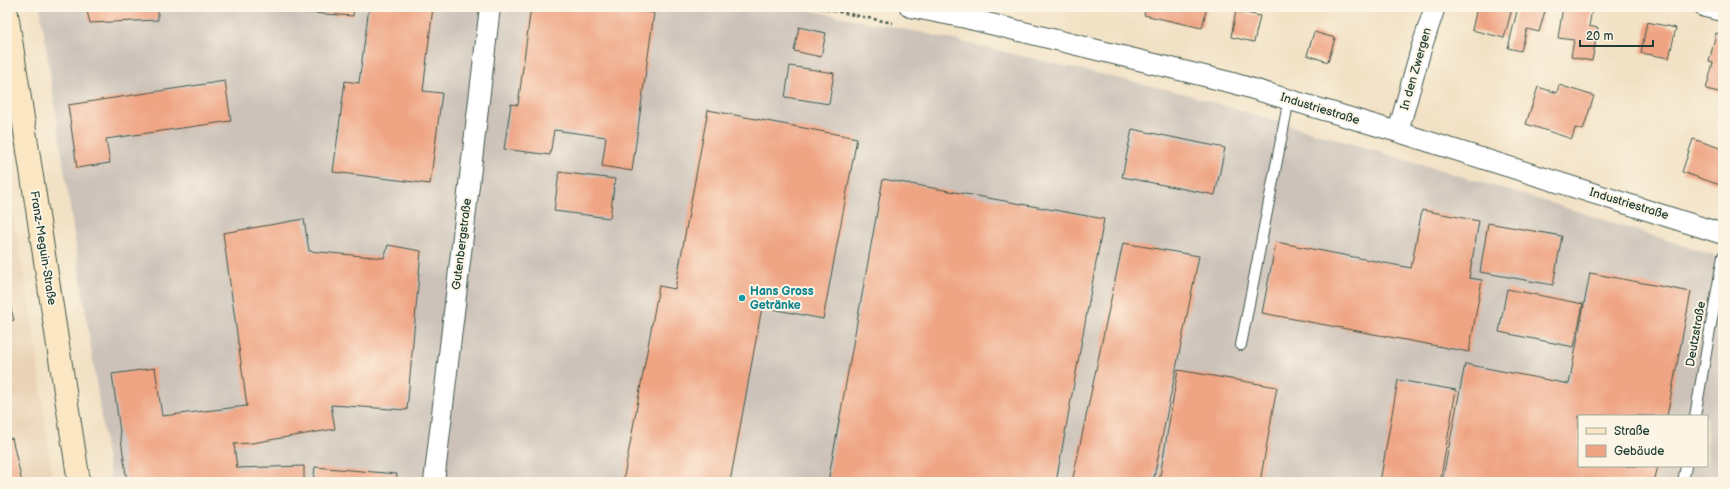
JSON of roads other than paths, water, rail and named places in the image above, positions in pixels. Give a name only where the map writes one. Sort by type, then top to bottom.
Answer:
[{"type":"street","name":"Gutenbergstraße","points":[[434,482],[490,7]]},
{"type":"street","name":"Industriestraße","points":[[910,7],[966,18],[1225,81],[1398,132],[1723,234]]},
{"type":"street","name":"In den Zwergen","points":[[1398,132],[1421,50],[1435,7]]},
{"type":"street","points":[[1705,7],[1723,11]]},
{"type":"street","name":"Franz-Meguin-Straße","points":[[7,14],[78,482]]},
{"type":"lane","points":[[1241,345],[1289,99]]},
{"type":"lane","name":"Deutzstraße","points":[[1695,415],[1723,256]]},
{"type":"lane","points":[[1683,482],[1686,467]]},
{"type":"place","name":"Hans Gross Getränke","points":[[742,298]]}]
